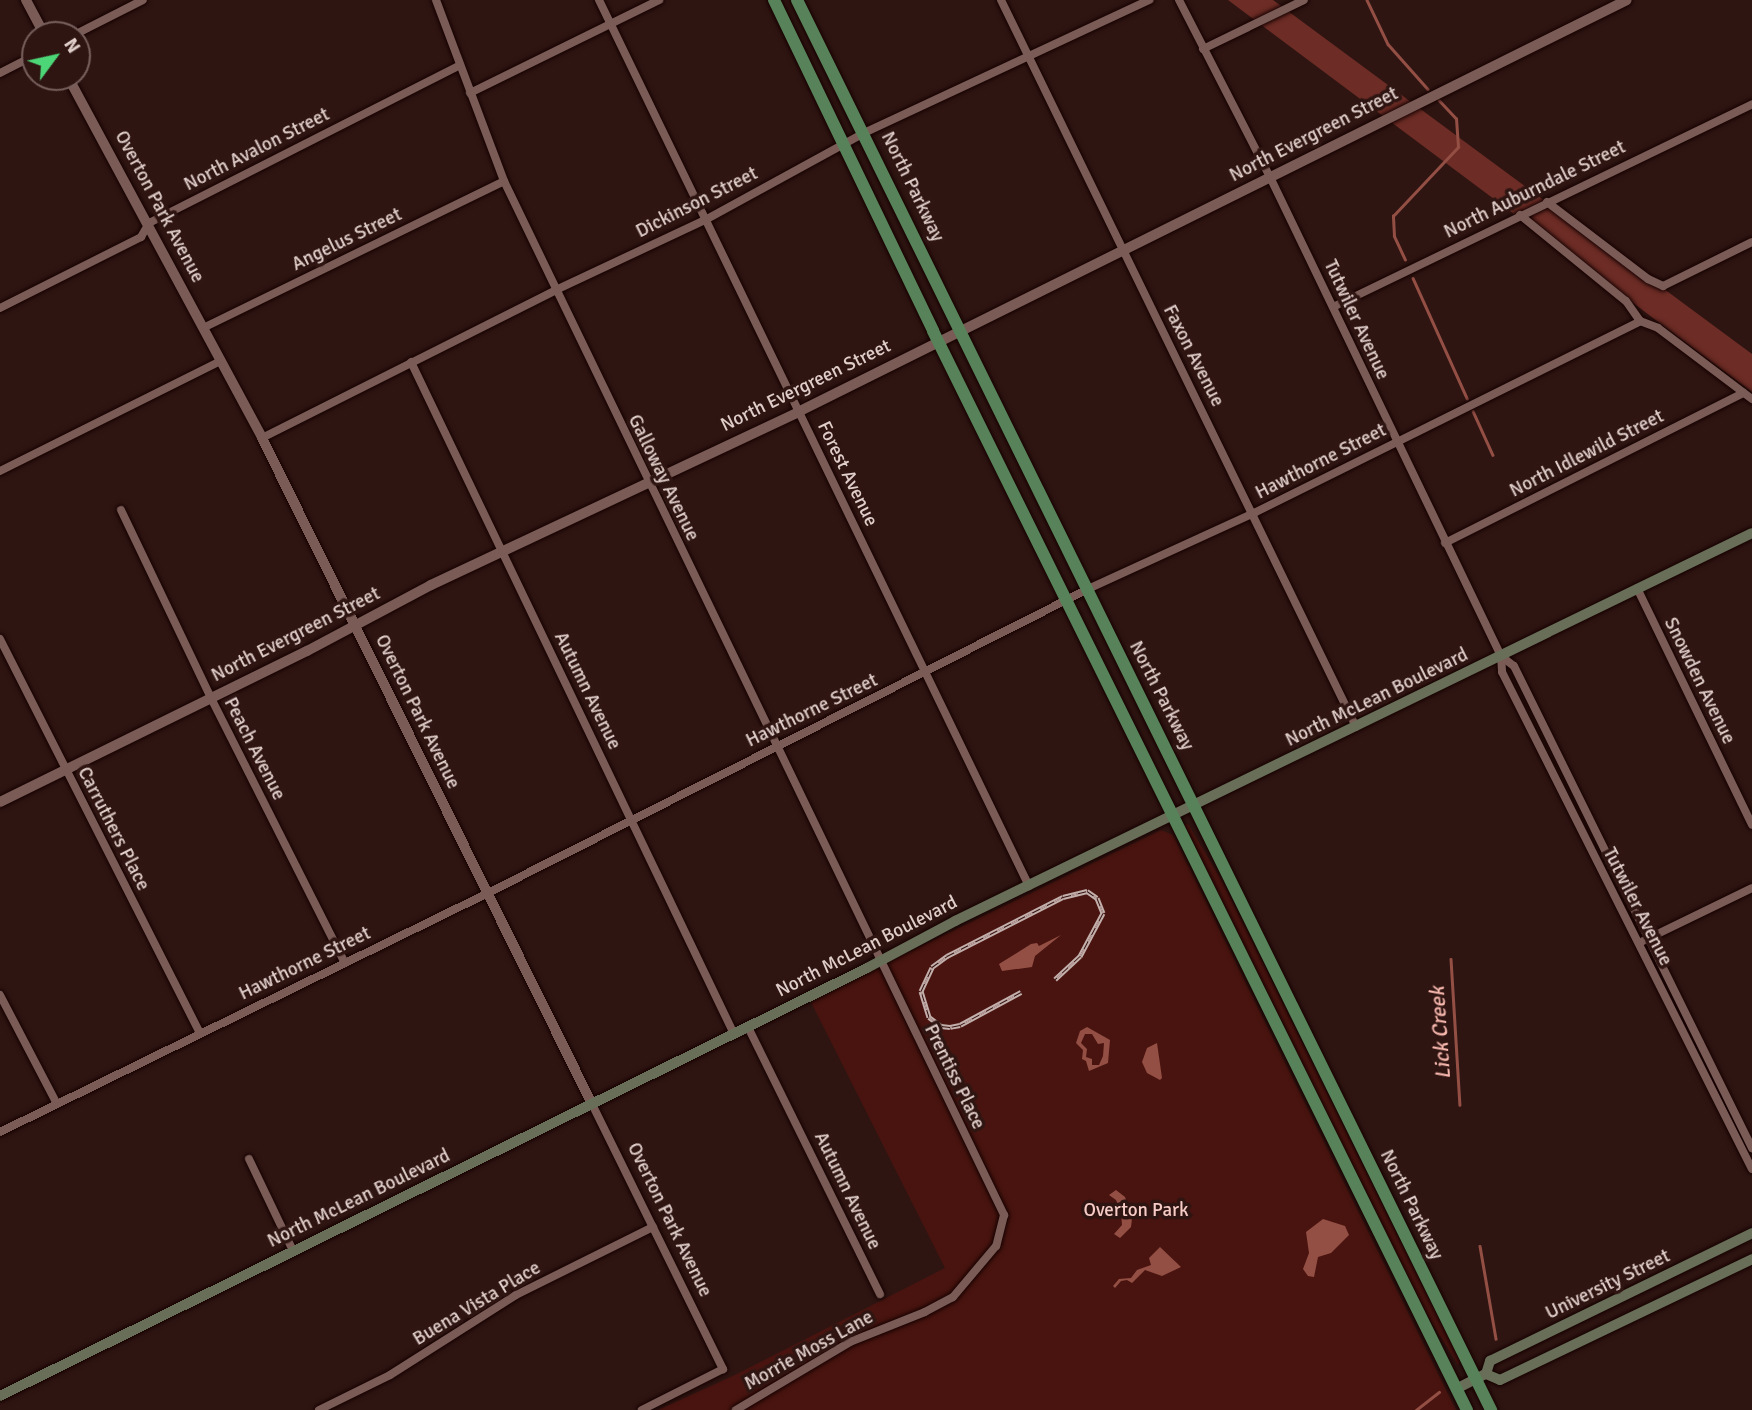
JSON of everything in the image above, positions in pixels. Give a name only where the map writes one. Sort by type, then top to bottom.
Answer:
[{"type":"main road","name":"North Parkway","points":[[774,0],[938,341],[1467,1410]]},
{"type":"main road","name":"North Parkway","points":[[797,0],[1193,804],[1481,1377],[1491,1410]]},
{"type":"main road","name":"North McLean Boulevard","points":[[0,1396],[1193,804],[1752,533]]},
{"type":"main road","name":"University Street","points":[[1457,1389],[1481,1377],[1490,1361],[1752,1233]]},
{"type":"main road","name":"University Street","points":[[1481,1377],[1500,1380],[1752,1259]]},
{"type":"main road","points":[[1645,1286],[1655,1306]]},
{"type":"main road","points":[[1628,1295],[1636,1315]]},
{"type":"street","points":[[26,0],[37,21]]},
{"type":"street","points":[[91,26],[143,0]]},
{"type":"street","name":"Galloway Avenue","points":[[436,0],[504,181],[879,962]]},
{"type":"street","name":"Forest Avenue","points":[[599,0],[1029,886]]},
{"type":"street","points":[[470,93],[659,0]]},
{"type":"street","name":"Faxon Avenue","points":[[1001,0],[1122,251],[1254,513],[1356,727]]},
{"type":"street","name":"Dickinson Street","points":[[262,438],[556,290],[705,220],[863,133],[1149,0]]},
{"type":"street","name":"Tutwiler Avenue","points":[[1179,0],[1270,177],[1445,543],[1502,656],[1514,666],[1752,1148]]},
{"type":"street","points":[[1203,48],[1304,0]]},
{"type":"street","name":"North Evergreen Street","points":[[0,802],[354,624],[800,411],[959,329],[1122,251],[1626,0]]},
{"type":"street","points":[[0,73],[21,62]]},
{"type":"street","name":"North Avalon Street","points":[[0,308],[141,237],[149,222],[459,66]]},
{"type":"street","name":"Overton Park Avenue","points":[[76,91],[149,222],[262,438],[723,1369],[642,1410]]},
{"type":"street","name":"North Auburndale Street","points":[[1333,307],[1752,104]]},
{"type":"street","name":"Angelus Street","points":[[204,328],[504,181]]},
{"type":"street","points":[[1547,202],[1648,279],[1663,286],[1752,242]]},
{"type":"street","points":[[1520,215],[1626,301],[1640,321],[1658,328],[1752,400]]},
{"type":"street","name":"Hawthorne Street","points":[[0,1132],[488,893],[775,745],[926,673],[1088,589],[1254,513],[1640,321]]},
{"type":"street","points":[[0,471],[221,360]]},
{"type":"street","name":"Autumn Avenue","points":[[411,362],[734,1034]]},
{"type":"street","name":"North Idlewild Street","points":[[1445,543],[1742,393]]},
{"type":"street","name":"Peach Avenue","points":[[121,510],[211,698],[345,963]]},
{"type":"street","name":"Snowden Avenue","points":[[1637,588],[1752,825]]},
{"type":"street","name":"Carruthers Place","points":[[0,639],[200,1032]]},
{"type":"street","name":"Tutwiler Avenue","points":[[1502,656],[1502,672],[1752,1169]]},
{"type":"street","points":[[1568,804],[1578,798]]},
{"type":"street","points":[[1637,944],[1752,888]]},
{"type":"street","name":"Prentiss Place","points":[[879,962],[1001,1207]]},
{"type":"street","points":[[0,995],[57,1104]]},
{"type":"street","points":[[1673,1013],[1682,1009]]},
{"type":"street","points":[[0,1018],[10,1014]]},
{"type":"street","name":"Autumn Avenue","points":[[748,1027],[880,1293]]},
{"type":"street","points":[[1707,1080],[1716,1076]]},
{"type":"street","points":[[249,1159],[293,1251]]},
{"type":"street","name":"Morrie Moss Lane","points":[[736,1410],[864,1335],[925,1312],[953,1297],[996,1246],[1003,1228],[1001,1207]]},
{"type":"street","name":"Buena Vista Place","points":[[319,1410],[390,1375],[516,1295],[653,1227]]},
{"type":"green space","points":[[1188,824],[1222,881],[1460,1361],[1458,1365],[1422,1307],[1184,825]]},
{"type":"green space","name":"Overton Park","points":[[1161,830],[1173,835],[1456,1410],[658,1410],[735,1375],[945,1268],[810,1000]]},
{"type":"shaded area","points":[[1228,0],[1273,0],[1752,354],[1752,392]]},
{"type":"shaded area","points":[[1061,935],[1035,956],[1032,967],[1002,971],[999,964],[1031,944],[1037,943],[1039,946]]},
{"type":"shaded area","points":[[1087,1027],[1110,1040],[1108,1063],[1089,1071],[1086,1061],[1082,1059],[1083,1050],[1076,1043],[1080,1031]],"holes":[[[1085,1034],[1092,1034],[1098,1044],[1104,1043],[1099,1065],[1092,1065],[1092,1059],[1086,1057],[1087,1049],[1081,1043]]]},
{"type":"shaded area","points":[[1157,1043],[1162,1078],[1160,1080],[1147,1073],[1142,1062],[1147,1048]]},
{"type":"shaded area","points":[[1116,1190],[1125,1197],[1132,1219],[1131,1227],[1120,1238],[1114,1234],[1122,1225],[1121,1211],[1116,1200],[1109,1195]]},
{"type":"shaded area","points":[[1323,1219],[1345,1226],[1349,1235],[1331,1253],[1318,1257],[1314,1277],[1308,1276],[1303,1269],[1309,1253],[1306,1232]]},
{"type":"shaded area","points":[[1160,1247],[1181,1267],[1162,1276],[1145,1270],[1132,1283],[1127,1280],[1121,1281],[1115,1288],[1113,1286],[1119,1279],[1131,1278],[1137,1270],[1151,1265],[1149,1258]]},
{"type":"waterway","points":[[1367,0],[1388,44],[1428,89]]},
{"type":"waterway","points":[[1405,260],[1394,236],[1393,216],[1458,147],[1456,119],[1439,101]]},
{"type":"waterway","points":[[1413,278],[1467,398]]},
{"type":"waterway","points":[[1473,411],[1493,455]]},
{"type":"waterway","name":"Lick Creek","points":[[1451,959],[1460,1105]]},
{"type":"waterway","points":[[1480,1246],[1496,1339]]},
{"type":"waterway","name":"Lick Creek","points":[[1416,1410],[1439,1392]]},
{"type":"railway","points":[[1021,992],[960,1025],[950,1027],[941,1026],[929,1017],[921,991],[932,967],[947,956],[1063,897],[1087,891],[1097,898],[1103,913],[1080,956],[1055,979]]}]
